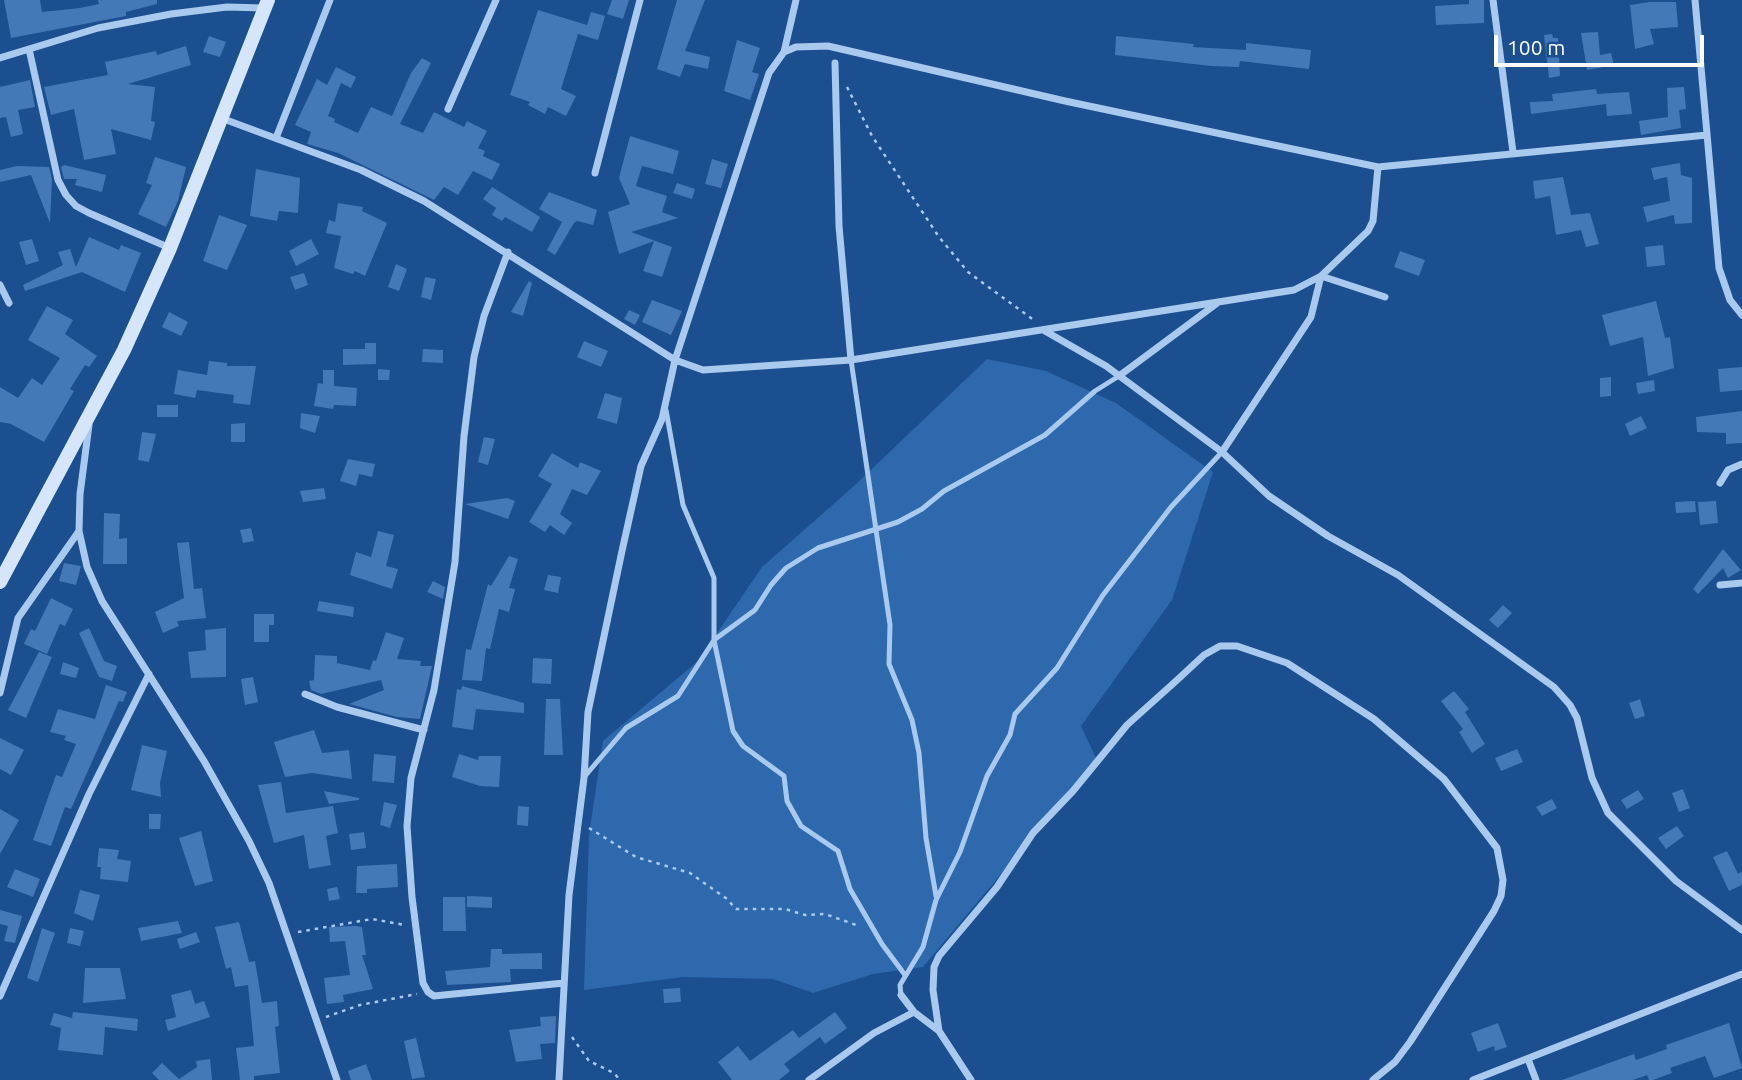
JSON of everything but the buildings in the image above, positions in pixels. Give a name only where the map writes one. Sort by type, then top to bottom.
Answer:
[{"type":"main road","points":[[0,582],[90,417],[170,248],[267,4]]},
{"type":"street","points":[[276,138],[330,0]]},
{"type":"street","points":[[448,109],[496,0]]},
{"type":"street","points":[[595,173],[640,0]]},
{"type":"street","points":[[559,1080],[576,823],[584,778],[588,712],[621,551],[641,466],[665,407],[675,360],[769,73],[784,52],[796,0]]},
{"type":"street","points":[[1493,0],[1513,152]]},
{"type":"street","points":[[1695,0],[1720,268],[1730,300],[1742,315]]},
{"type":"street","points":[[0,58],[99,28],[172,14],[267,4]]},
{"type":"street","points":[[784,52],[796,47],[828,46],[1065,101],[1378,167],[1707,135]]},
{"type":"street","points":[[29,50],[58,180],[66,195],[76,206],[89,213],[170,248]]},
{"type":"street","points":[[835,63],[838,213],[851,359]]},
{"type":"street","points":[[221,118],[361,170],[414,196],[508,252],[675,360],[694,368],[720,370],[851,359],[1294,290],[1321,276],[1371,226],[1378,167]]},
{"type":"street","points":[[508,252],[484,316],[474,357],[464,436],[455,562],[434,690],[408,801],[415,928],[423,983],[428,992],[448,996],[564,983]]},
{"type":"street","points":[[1321,276],[1385,297]]},
{"type":"street","points":[[1222,452],[1311,317],[1321,276]]},
{"type":"street","points":[[0,285],[9,303]]},
{"type":"street","points":[[1119,376],[1216,303]]},
{"type":"street","points":[[1044,331],[1119,376],[1222,452],[1269,496],[1328,536],[1398,575],[1554,687],[1570,705],[1577,718],[1592,778],[1608,813],[1676,881],[1742,930]]},
{"type":"street","points":[[90,417],[80,494],[79,531],[87,567],[102,601],[204,761],[249,841],[269,883],[337,1080]]},
{"type":"street","points":[[1720,483],[1728,470],[1742,464]]},
{"type":"street","points":[[0,693],[19,618],[79,531]]},
{"type":"street","points":[[1720,585],[1742,583]]},
{"type":"street","points":[[939,1031],[933,990],[934,967],[939,956],[997,887],[1033,833],[1073,791],[1128,725],[1204,655],[1220,646],[1237,646],[1287,663],[1374,719],[1444,779],[1468,807],[1499,856],[1501,896],[1493,911],[1410,1042],[1395,1062],[1373,1080]]},
{"type":"street","points":[[0,996],[89,794],[149,674]]},
{"type":"street","points":[[304,694],[337,708],[424,730]]},
{"type":"street","points":[[1473,1080],[1742,974]]},
{"type":"street","points":[[901,995],[914,1012],[939,1031],[971,1080]]},
{"type":"street","points":[[809,1080],[874,1033],[914,1012]]},
{"type":"street","points":[[1528,1059],[1536,1080]]},
{"type":"lane","points":[[851,359],[890,625],[889,664],[912,720],[919,753],[926,838],[934,870],[936,900]]},
{"type":"lane","points":[[584,778],[626,728],[678,696],[714,640],[755,610],[771,584],[786,568],[818,548],[906,518],[944,491],[1045,435],[1096,391],[1119,376]]},
{"type":"lane","points":[[665,407],[682,505],[714,578],[714,640],[733,731],[743,746],[784,776],[787,801],[801,825],[838,851],[850,889],[905,975]]},
{"type":"lane","points":[[901,995],[900,985],[923,947],[936,900],[960,852],[987,776],[1010,735],[1015,714],[1057,668],[1103,595],[1171,507],[1222,452]]},
{"type":"path","points":[[847,87],[872,136],[947,246],[968,272],[1027,313],[1044,331]]},
{"type":"path","points":[[576,823],[595,830],[636,857],[690,873],[727,898],[736,909],[785,909],[805,915],[825,914],[853,923],[878,936]]},
{"type":"path","points":[[286,936],[317,927],[372,919],[415,928]]},
{"type":"path","points":[[315,1022],[360,1005],[428,992]]},
{"type":"path","points":[[563,1023],[589,1061],[614,1073],[620,1080]]},
{"type":"shaded area","points":[[987,359],[1046,371],[1116,403],[1213,472],[1172,600],[1081,726],[1097,760],[923,967],[873,974],[813,993],[773,979],[683,977],[584,990],[589,835],[603,741],[698,661],[762,567],[854,486]]}]
